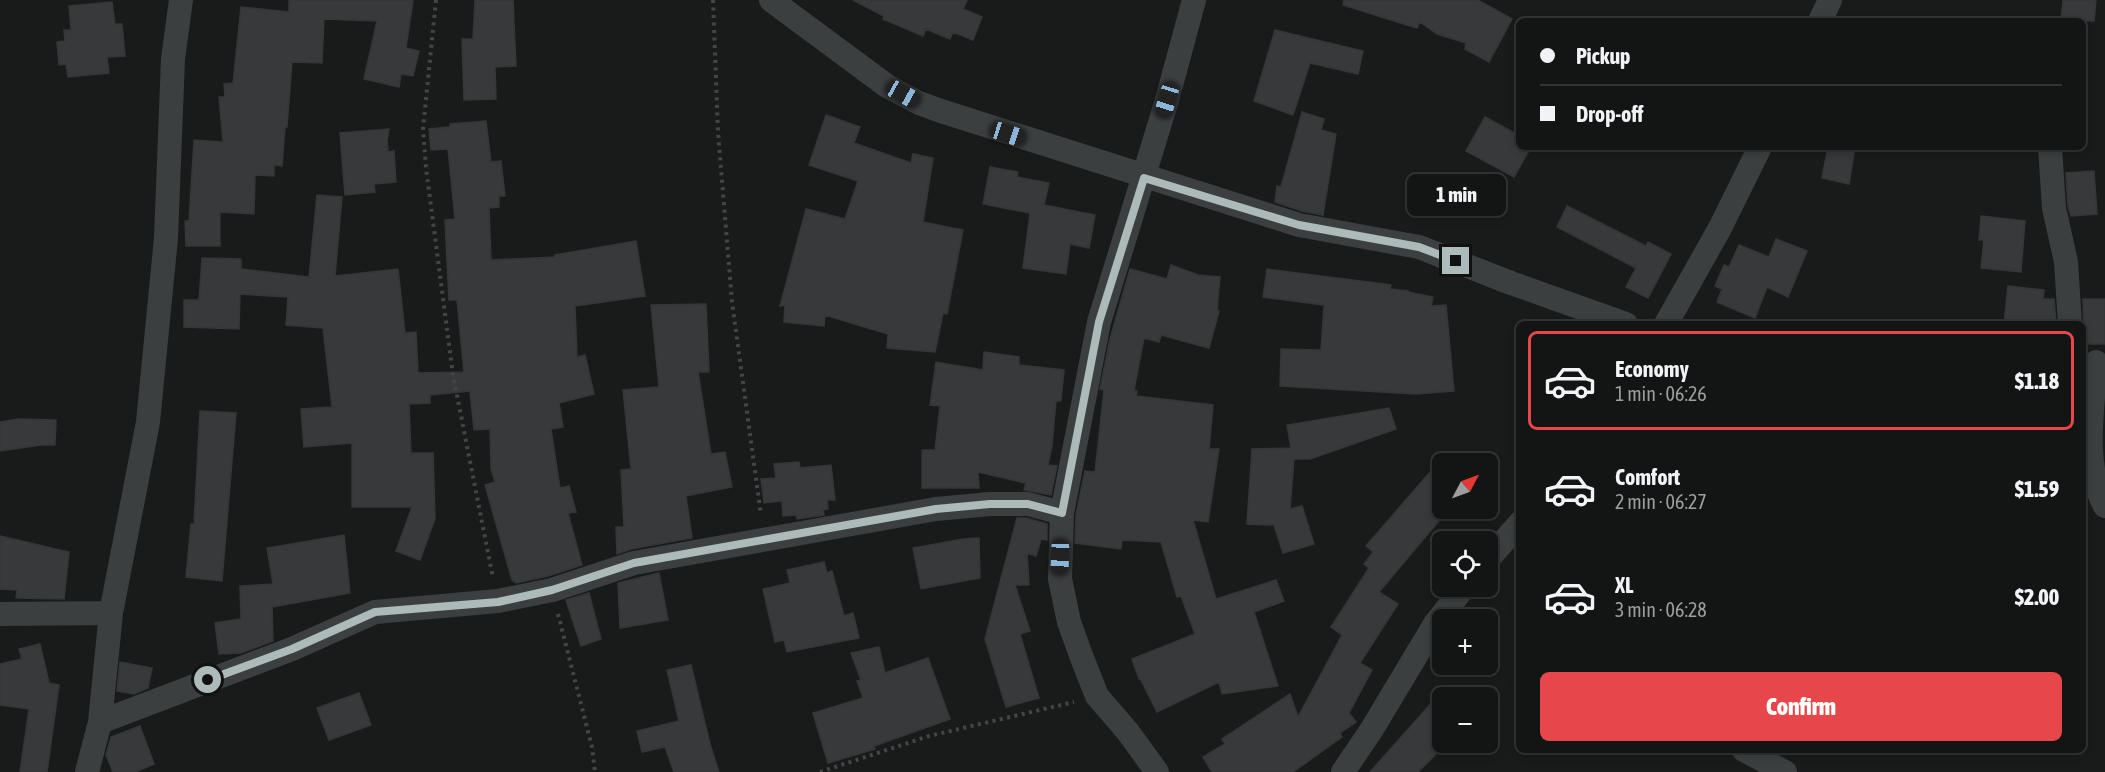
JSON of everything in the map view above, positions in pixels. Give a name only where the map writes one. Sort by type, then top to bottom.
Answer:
[{"type":"street","points":[[87,772],[100,722],[111,613],[148,422],[166,238],[173,59],[181,0]]},
{"type":"street","points":[[771,0],[887,86],[919,103],[1144,178],[1299,225],[1419,247],[1542,295],[1617,321]]},
{"type":"street","points":[[1157,772],[1128,732],[1097,696],[1069,622],[1060,579],[1062,513],[1099,322],[1144,178],[1194,0]]},
{"type":"street","points":[[1821,18],[1830,0]]},
{"type":"street","points":[[1668,321],[1720,228],[1759,150]]},
{"type":"street","points":[[2050,150],[2054,208],[2066,262],[2070,321]]},
{"type":"street","points":[[2095,362],[2091,444],[2095,483],[2105,506]]},
{"type":"street","points":[[100,722],[292,649],[375,612],[498,602],[552,590],[634,563],[936,509],[990,504],[1028,504],[1062,513]]},
{"type":"street","points":[[1498,548],[1516,528]]},
{"type":"street","points":[[1344,772],[1435,624],[1456,597]]},
{"type":"street","points":[[0,614],[111,613]]},
{"type":"street","points":[[1750,753],[1785,772]]},
{"type":"path","points":[[436,0],[423,129],[426,168],[453,375],[498,602]]},
{"type":"path","points":[[713,0],[718,132],[732,302],[748,430],[766,540]]},
{"type":"path","points":[[552,590],[592,747],[595,772]]},
{"type":"path","points":[[820,772],[929,736],[1097,696]]},
{"type":"building","points":[[289,0],[413,0],[406,48],[419,51],[413,76],[401,74],[399,87],[364,79],[377,21],[324,19],[322,63],[292,62],[282,166],[274,165],[274,176],[255,175],[254,214],[220,212],[220,246],[186,246],[185,221],[189,221],[194,140],[223,142],[219,97],[225,97],[224,84],[233,83],[241,7],[289,12]]},
{"type":"building","points":[[475,0],[513,0],[516,66],[495,67],[496,99],[464,100],[462,39],[473,39]]},
{"type":"building","points":[[853,0],[967,0],[963,9],[982,17],[973,40],[953,32],[950,39],[926,29],[923,36],[883,19],[884,16]]},
{"type":"building","points":[[1344,0],[1478,0],[1512,19],[1489,62],[1465,49],[1466,43],[1437,34],[1420,22],[1417,28],[1343,5]]},
{"type":"building","points":[[2063,0],[2096,0],[2094,21],[2086,21],[2086,18],[2061,18]]},
{"type":"building","points":[[112,2],[115,24],[122,24],[125,56],[107,57],[109,73],[68,77],[66,64],[59,65],[57,42],[65,41],[64,30],[71,30],[69,6]]},
{"type":"building","points":[[1275,30],[1363,51],[1358,74],[1310,63],[1293,115],[1254,101]]},
{"type":"building","points":[[1302,112],[1324,119],[1321,130],[1336,134],[1323,215],[1275,202],[1277,186],[1281,187]]},
{"type":"building","points":[[826,115],[860,127],[854,143],[911,163],[913,154],[933,158],[923,222],[963,230],[947,314],[943,313],[935,352],[887,348],[888,334],[825,315],[824,326],[784,322],[785,305],[780,306],[806,209],[845,219],[858,181],[809,165]]},
{"type":"building","points":[[1485,117],[1516,134],[1516,150],[1529,150],[1514,177],[1466,151]]},
{"type":"building","points":[[486,121],[491,162],[501,161],[505,196],[499,196],[499,207],[489,208],[491,260],[555,257],[555,255],[636,241],[645,296],[575,306],[577,357],[585,355],[594,394],[559,403],[563,427],[551,429],[560,488],[569,486],[576,512],[568,513],[582,565],[516,583],[512,580],[485,485],[495,482],[491,469],[490,429],[474,430],[470,391],[430,395],[430,403],[409,404],[411,453],[433,453],[435,519],[420,560],[396,551],[412,507],[352,507],[352,443],[304,447],[301,409],[332,407],[323,328],[286,325],[288,297],[240,294],[239,329],[184,327],[184,300],[199,300],[202,258],[241,259],[241,269],[309,277],[317,195],[342,197],[335,276],[398,269],[405,333],[416,332],[418,373],[464,372],[457,300],[449,300],[445,220],[455,219],[448,149],[431,150],[429,129],[450,127],[450,124]]},
{"type":"building","points":[[389,129],[388,152],[394,151],[396,182],[374,184],[375,192],[345,195],[340,133]]},
{"type":"building","points":[[1827,150],[1855,150],[1849,184],[1822,178]]},
{"type":"building","points":[[990,167],[1018,172],[1017,177],[1049,183],[1044,205],[1095,215],[1089,248],[1070,244],[1066,274],[1023,268],[1030,213],[983,204]]},
{"type":"building","points":[[2094,171],[2097,214],[2071,216],[2068,206],[2066,173]]},
{"type":"building","points":[[1567,206],[1646,246],[1648,242],[1671,254],[1648,298],[1626,287],[1636,268],[1557,227]]},
{"type":"building","points":[[1981,216],[2025,221],[2021,272],[1981,268],[1984,240],[1979,240]]},
{"type":"building","points":[[1776,239],[1807,251],[1788,297],[1767,287],[1755,318],[1717,302],[1722,289],[1715,286],[1724,265],[1729,267],[1739,245],[1769,257]]},
{"type":"building","points":[[1171,265],[1198,275],[1220,277],[1217,310],[1219,311],[1209,348],[1161,335],[1159,342],[1144,338],[1134,390],[1137,391],[1136,396],[1213,405],[1209,449],[1219,449],[1208,522],[1193,520],[1216,599],[1276,580],[1284,601],[1254,612],[1278,686],[1222,694],[1219,682],[1157,712],[1139,679],[1132,659],[1195,634],[1181,596],[1177,597],[1161,542],[1122,540],[1121,549],[1075,543],[1076,515],[1085,471],[1095,472],[1104,390],[1100,389],[1110,339],[1130,269],[1167,279]]},
{"type":"building","points":[[1267,269],[1391,285],[1390,289],[1433,297],[1431,306],[1446,305],[1454,391],[1415,394],[1280,386],[1281,349],[1321,350],[1324,305],[1263,297]]},
{"type":"building","points":[[2008,286],[2044,290],[2043,299],[2054,299],[2056,321],[2004,321]]},
{"type":"building","points":[[2083,299],[2105,299],[2105,344],[2086,344],[2086,321],[2083,321]]},
{"type":"building","points":[[706,304],[709,372],[698,372],[711,454],[725,452],[732,487],[686,496],[692,538],[631,549],[617,554],[616,527],[624,527],[621,470],[631,469],[623,390],[659,387],[651,305]]},
{"type":"building","points":[[984,352],[1019,357],[1019,365],[1064,370],[1061,401],[1056,401],[1048,465],[1057,466],[1051,495],[1024,490],[1026,483],[978,472],[979,488],[922,488],[922,450],[935,450],[940,406],[930,405],[936,362],[983,370]]},
{"type":"building","points":[[1389,408],[1396,429],[1310,459],[1294,459],[1290,509],[1302,506],[1314,544],[1283,553],[1274,525],[1247,524],[1252,449],[1291,448],[1287,425]]},
{"type":"building","points":[[200,411],[236,413],[222,581],[186,577],[191,524],[194,524]]},
{"type":"building","points":[[18,419],[56,420],[55,445],[0,451],[0,422]]},
{"type":"building","points":[[799,462],[800,468],[831,465],[835,500],[827,500],[828,509],[823,510],[824,515],[797,519],[796,515],[783,516],[782,501],[764,503],[761,479],[776,478],[774,464]]},
{"type":"building","points":[[1432,470],[1432,519],[1440,519],[1379,592],[1398,604],[1360,663],[1372,670],[1349,713],[1356,722],[1340,733],[1342,737],[1293,772],[1212,772],[1203,757],[1225,744],[1222,739],[1290,694],[1298,717],[1342,635],[1331,627],[1369,568],[1364,564],[1373,552],[1366,546]]},
{"type":"building","points":[[1017,518],[1047,524],[1047,540],[1041,539],[1036,556],[1027,553],[1029,585],[1015,585],[1030,631],[1020,634],[1039,698],[1006,707],[985,639]]},
{"type":"building","points":[[344,535],[350,593],[272,607],[273,641],[241,653],[219,654],[215,623],[241,619],[240,586],[273,584],[267,548]]},
{"type":"building","points":[[0,536],[69,552],[64,599],[16,598],[17,590],[0,589]]},
{"type":"building","points":[[979,538],[980,578],[921,589],[913,548]]},
{"type":"building","points":[[824,562],[827,573],[832,571],[844,616],[853,613],[859,638],[787,652],[784,640],[775,642],[763,589],[790,583],[787,570]]},
{"type":"building","points":[[659,573],[668,620],[620,628],[618,583]]},
{"type":"building","points":[[589,593],[601,639],[581,646],[566,600]]},
{"type":"building","points":[[40,644],[49,683],[59,685],[47,772],[20,772],[29,709],[0,705],[0,664],[22,659],[19,649]]},
{"type":"building","points":[[879,647],[885,673],[928,658],[950,719],[874,746],[875,749],[828,763],[813,713],[863,698],[857,681],[861,680],[851,653]]},
{"type":"building","points":[[120,662],[152,668],[148,688],[134,694],[117,691]]},
{"type":"building","points":[[691,665],[719,772],[674,772],[665,747],[642,752],[637,731],[679,721],[667,670]]},
{"type":"building","points":[[359,693],[371,725],[329,740],[317,708]]},
{"type":"building","points":[[1432,702],[1432,753],[1437,753],[1418,772],[1370,772]]},
{"type":"building","points":[[140,726],[154,764],[135,772],[113,772],[106,755],[111,737]]},
{"type":"route","points":[[208,680],[292,649],[375,612],[498,602],[552,590],[634,563],[936,509],[990,504],[1028,504],[1062,513],[1099,322],[1144,178],[1299,225],[1419,247],[1456,261]]}]
